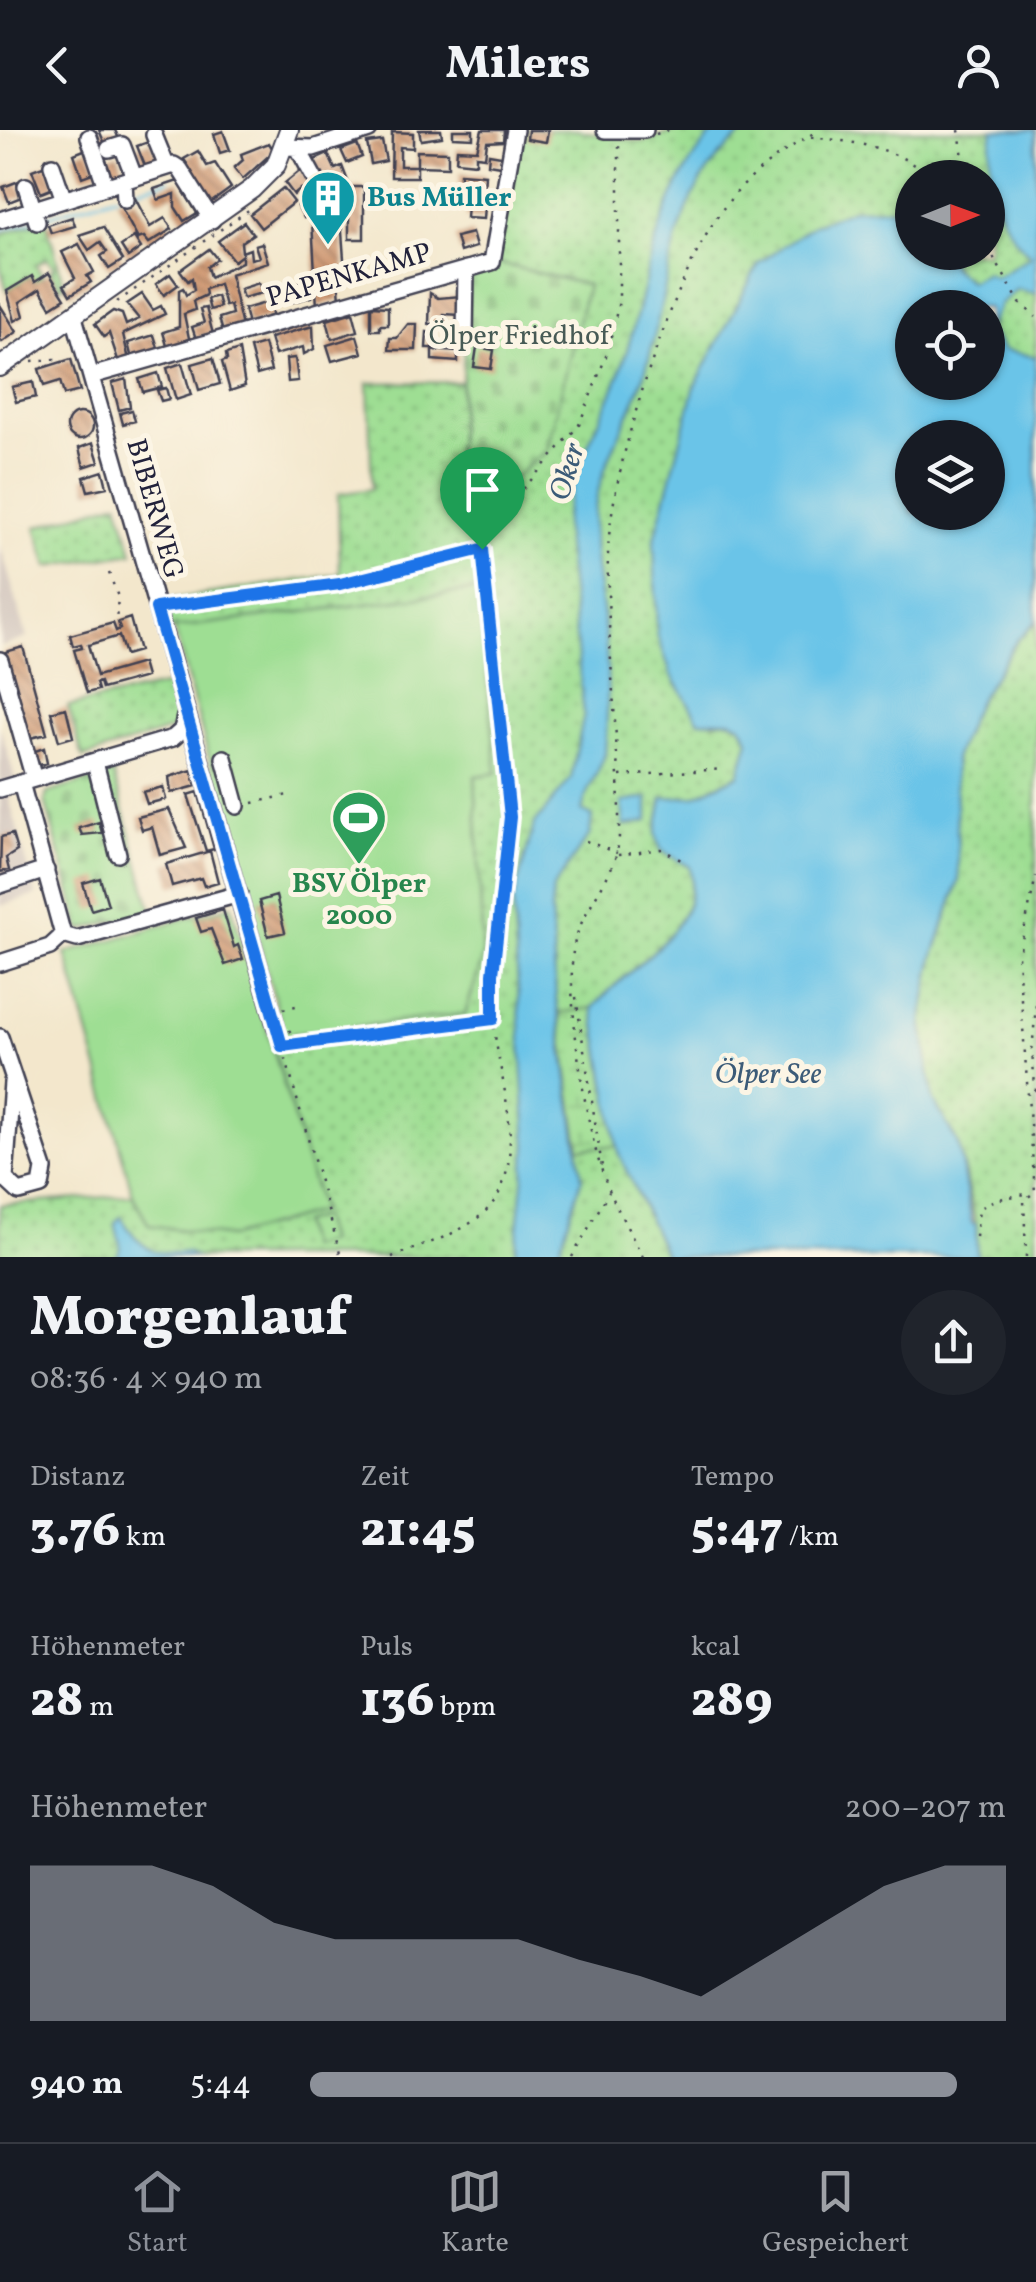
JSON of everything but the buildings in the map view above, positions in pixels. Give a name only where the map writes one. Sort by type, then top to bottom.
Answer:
[{"type":"main road","points":[[0,366],[212,220],[252,189],[276,165],[291,142]]},
{"type":"street","points":[[327,219],[324,194],[291,142],[369,130]]},
{"type":"street","name":"PAPENKAMP","points":[[91,376],[492,262],[515,130]]},
{"type":"street","points":[[613,131],[645,130]]},
{"type":"street","points":[[154,135],[167,167]]},
{"type":"street","points":[[89,136],[106,186]]},
{"type":"street","points":[[109,149],[122,145],[128,188]]},
{"type":"street","points":[[52,166],[74,202]]},
{"type":"street","points":[[0,220],[35,216],[106,186],[128,188],[167,167],[180,169],[212,220]]},
{"type":"street","points":[[26,186],[35,216]]},
{"type":"street","points":[[466,269],[466,339]]},
{"type":"street","name":"BIBERWEG","points":[[74,317],[276,1027]]},
{"type":"street","points":[[0,660],[63,935]]},
{"type":"street","points":[[0,788],[173,738],[182,730],[185,716]]},
{"type":"street","points":[[216,811],[245,805],[224,758]]},
{"type":"street","points":[[95,762],[118,854]]},
{"type":"street","points":[[0,885],[46,870]]},
{"type":"street","points":[[63,935],[76,939],[239,894]]},
{"type":"street","points":[[0,963],[50,946],[63,935]]},
{"type":"street","points":[[0,1038],[7,1076],[5,1180],[18,1192],[41,1186],[44,1169],[25,1106],[7,1076]]},
{"type":"path","points":[[602,1173],[573,952],[586,909],[618,854],[620,831],[608,555],[611,510],[640,402],[698,248],[726,204],[764,168],[819,130]]},
{"type":"path","points":[[958,130],[963,160]]},
{"type":"path","points":[[392,1257],[458,1230],[487,1209],[500,1192],[508,1144],[493,1019],[493,974],[510,817],[482,549],[504,511],[579,425],[608,351],[618,301],[613,131]]},
{"type":"path","points":[[807,136],[858,143],[911,160]]},
{"type":"path","points":[[1000,270],[1020,303],[1036,317]]},
{"type":"path","points":[[32,361],[55,359],[57,364]]},
{"type":"path","points":[[156,608],[340,584],[482,549]]},
{"type":"path","points":[[109,574],[118,597],[116,621]]},
{"type":"path","points":[[618,776],[724,768]]},
{"type":"path","points":[[245,805],[292,794]]},
{"type":"path","points":[[586,841],[618,854],[662,849],[681,860]]},
{"type":"path","points":[[1036,876],[1018,958],[1036,1193]]},
{"type":"path","points":[[575,984],[574,1010],[602,1173],[644,1257]]},
{"type":"path","points":[[1036,1005],[1036,1096]]},
{"type":"path","points":[[1022,1017],[1034,1017]]},
{"type":"path","points":[[282,1046],[493,1019]]},
{"type":"path","points":[[276,1027],[341,1257]]},
{"type":"path","points":[[1023,1052],[1034,1053]]},
{"type":"path","points":[[572,1257],[610,1190]]},
{"type":"path","points":[[976,1236],[979,1209],[994,1200],[1036,1193]]},
{"type":"path","points":[[1026,1257],[1024,1200],[1036,1193]]},
{"type":"shaded area","points":[[0,544],[27,638],[0,647]]},
{"type":"shaded area","points":[[0,726],[15,779],[9,799],[36,895],[0,906]]},
{"type":"green space","points":[[516,130],[576,130],[643,142],[678,130],[1036,130],[1036,357],[1005,350],[1005,290],[993,290],[985,273],[970,282],[955,270],[1005,270],[1005,160],[895,160],[895,211],[713,722],[730,720],[741,725],[749,740],[739,775],[695,796],[663,799],[656,835],[661,850],[690,867],[691,890],[685,910],[660,945],[593,1008],[618,1152],[666,1257],[0,1257],[0,1205],[133,1195],[149,1225],[231,1237],[321,1211],[270,1036],[465,1014],[483,958],[475,776],[496,773],[478,591],[168,630],[160,601],[340,574],[338,494],[372,489],[368,383],[461,382],[454,490],[587,285],[493,262]]},
{"type":"green space","points":[[46,220],[64,285],[61,288],[50,271],[54,268],[47,258],[36,265],[43,277],[35,282],[31,276],[7,291],[0,266],[0,234]]},
{"type":"green space","name":"Ölper Friedhof","points":[[493,262],[587,285],[547,450],[494,495],[454,490],[470,268]]},
{"type":"green space","points":[[118,502],[133,553],[48,567],[36,527]]},
{"type":"green space","name":"BSV Ölper 2000","points":[[478,590],[497,773],[475,776],[483,958],[465,1014],[284,1035],[174,628]]},
{"type":"green space","points":[[1036,621],[1036,1257],[977,1257],[976,1225],[958,1144],[933,1100],[922,1020],[933,958],[959,880],[954,759],[976,704],[1017,640]]},
{"type":"green space","points":[[169,685],[178,718],[173,729],[83,758],[68,706]]},
{"type":"green space","points":[[113,773],[152,911],[81,930],[45,801],[47,793]]},
{"type":"green space","name":"BSV Ölper 2000","points":[[231,905],[321,1211],[231,1237],[149,1225],[133,1195],[66,953]]},
{"type":"green space","points":[[593,1008],[617,1146],[579,1148],[559,1013]]},
{"type":"green space","points":[[321,1217],[328,1242],[308,1248],[301,1223]]},
{"type":"water","points":[[716,130],[749,130],[722,154],[687,210],[644,375],[596,499],[594,545],[607,673],[605,754],[582,811],[592,816],[590,834],[553,888],[551,909],[556,998],[582,1178],[557,1257],[515,1257],[527,1145],[513,900],[534,825],[571,778],[584,714],[564,525],[579,466],[630,342],[664,217],[694,158]]},
{"type":"water","name":"Ölper See","points":[[993,130],[1036,130],[1036,294],[1017,289],[1005,300],[1005,290],[895,290],[895,400],[1005,400],[1005,350],[1036,357],[1036,621],[1017,640],[976,704],[954,759],[959,880],[933,958],[922,1020],[933,1099],[958,1144],[972,1223],[976,1224],[977,1257],[666,1257],[618,1152],[593,1008],[660,945],[685,910],[691,890],[690,867],[661,850],[656,834],[663,798],[695,796],[739,775],[749,740],[741,725],[730,720],[699,721],[671,674],[657,634],[654,542],[695,386],[759,263],[813,225],[852,209],[895,208],[895,270],[955,270],[970,282],[986,272],[995,277],[1031,256],[1005,221],[1005,160],[990,160]]},
{"type":"water","points":[[648,798],[648,821],[624,826],[622,802]]},
{"type":"water","points":[[121,1217],[147,1247],[164,1253],[186,1252],[195,1257],[116,1257],[121,1248],[115,1222]]},
{"type":"waterway","points":[[131,191],[169,180]]},
{"type":"waterway","points":[[45,217],[118,195]]},
{"type":"waterway","points":[[0,230],[32,221]]},
{"type":"place","name":"Bus Müller","points":[[328,247]]},
{"type":"place","name":"BSV Ölper 2000","points":[[359,867]]},
{"type":"route","points":[[482,549],[510,817],[493,974],[493,1019],[282,1046],[156,608],[340,584],[482,549]]},
{"type":"water label","name":"Oker","points":[[568,472]]}]
